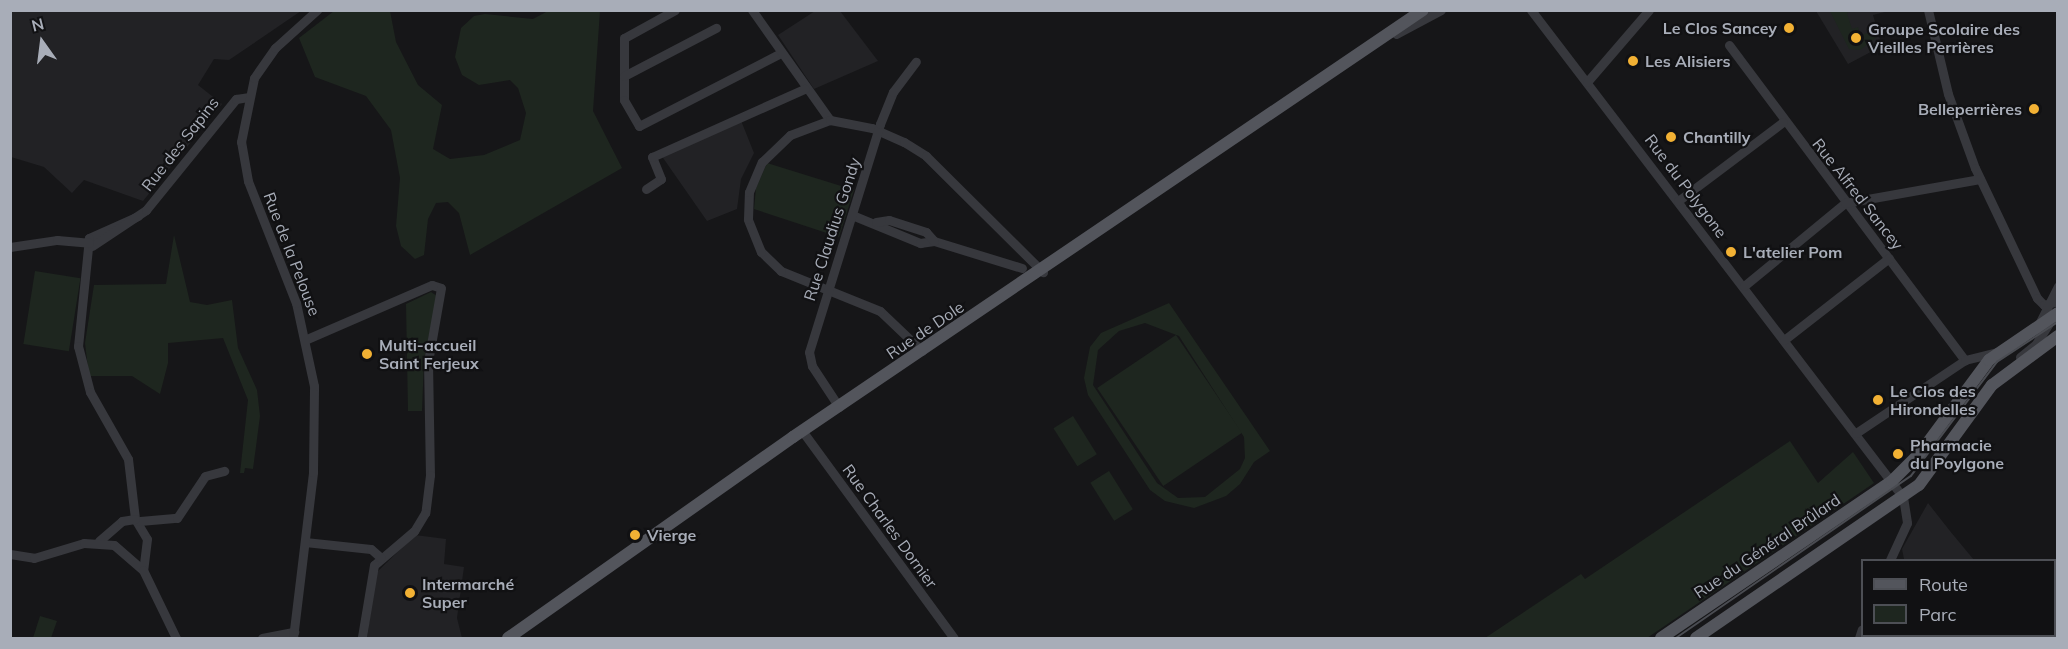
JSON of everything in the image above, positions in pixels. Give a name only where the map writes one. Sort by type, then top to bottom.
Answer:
[{"type":"main road","name":"Rue de Dole","points":[[508,639],[802,432],[1042,272],[1423,10]]},
{"type":"main road","name":"Rue du Général Brûlard","points":[[1661,639],[1892,480],[1920,453],[1968,384],[1998,352],[2056,312]]},
{"type":"main road","points":[[1696,639],[1903,497],[1934,469],[2002,376],[2058,336]]},
{"type":"street","points":[[248,97],[274,48],[317,10]]},
{"type":"street","points":[[752,10],[804,89],[830,120]]},
{"type":"street","name":"Rue de Dole","points":[[1362,52],[1441,10]]},
{"type":"street","name":"Rue du Polygone","points":[[1531,10],[1903,497]]},
{"type":"street","name":"Rue du Polygone","points":[[1536,10],[1542,24]]},
{"type":"street","points":[[1587,82],[1649,10]]},
{"type":"street","points":[[1928,10],[1948,94],[1980,179],[2044,305]]},
{"type":"street","points":[[672,11],[624,38],[624,100],[639,126],[781,53]]},
{"type":"street","points":[[624,76],[716,28]]},
{"type":"street","name":"Rue Alfred Sancey","points":[[1729,45],[1783,122],[1965,360]]},
{"type":"street","name":"Rue Claudius Gondy","points":[[839,407],[812,366],[809,352],[893,92],[916,62]]},
{"type":"street","points":[[646,189],[661,179],[652,157],[804,89]]},
{"type":"street","name":"Rue des Sapins","points":[[90,244],[138,216],[170,187],[236,99],[248,97]]},
{"type":"street","name":"Rue de la Pelouse","points":[[248,97],[243,161],[306,339],[316,418],[294,635]]},
{"type":"street","points":[[922,351],[880,311],[781,271],[768,260],[755,242],[747,207],[757,171],[778,144],[830,120],[879,130],[926,156],[1042,272]]},
{"type":"street","points":[[1678,201],[1783,122]]},
{"type":"street","points":[[1744,286],[1845,203],[1980,179]]},
{"type":"street","points":[[852,215],[876,222],[887,233],[920,243],[934,241],[1022,268]]},
{"type":"street","points":[[10,247],[57,240],[90,244],[78,346],[81,366],[128,459],[138,520],[147,539],[142,570]]},
{"type":"street","points":[[1784,340],[1889,258]]},
{"type":"street","points":[[306,339],[432,285],[441,288],[428,362],[430,475],[425,513],[414,531],[374,565],[362,637]]},
{"type":"street","points":[[2039,324],[2044,305],[2058,286]]},
{"type":"street","points":[[2044,305],[2058,301]]},
{"type":"street","points":[[2002,376],[2036,344],[2056,312]]},
{"type":"street","points":[[1856,433],[1965,360],[1998,352]]},
{"type":"street","name":"Rue Charles Dornier","points":[[802,432],[954,639]]},
{"type":"street","points":[[10,554],[34,558],[99,541],[122,521],[177,518],[205,476],[224,471]]},
{"type":"street","points":[[1891,559],[1907,523],[1903,497]]},
{"type":"street","points":[[99,541],[114,545],[142,570],[176,639]]},
{"type":"street","points":[[305,542],[371,549],[381,558]]},
{"type":"street","points":[[262,639],[294,635]]},
{"type":"shaded area","points":[[10,11],[301,11],[229,60],[214,59],[198,85],[222,104],[143,201],[84,180],[72,193],[44,167],[11,157]]},
{"type":"shaded area","points":[[815,11],[840,11],[878,61],[814,89],[778,35]]},
{"type":"shaded area","name":"Groupe Scolaire des Vieilles Perrières","points":[[1816,11],[1889,11],[1873,15],[1882,46],[1848,64]]},
{"type":"shaded area","points":[[740,118],[754,153],[741,179],[737,209],[707,221],[661,155]]},
{"type":"shaded area","points":[[1928,503],[1973,559],[1904,559],[1902,549]]},
{"type":"shaded area","points":[[415,535],[446,539],[444,564],[464,567],[457,618],[462,638],[367,638],[376,573]]},
{"type":"green space","points":[[334,11],[390,11],[396,42],[418,85],[442,105],[433,149],[450,159],[484,155],[520,140],[526,113],[518,88],[510,80],[479,85],[462,75],[455,57],[461,28],[474,16],[485,14],[533,19],[548,11],[600,11],[593,111],[622,168],[470,255],[459,213],[448,202],[436,203],[428,219],[424,255],[415,259],[401,246],[396,226],[400,178],[391,130],[366,96],[315,77],[299,38]]},
{"type":"green space","points":[[1830,11],[1852,11],[1847,13],[1852,29],[1858,27],[1861,35],[1877,30],[1877,37],[1860,50],[1849,49]]},
{"type":"green space","points":[[767,163],[854,190],[839,237],[754,209],[756,188]]},
{"type":"green space","points":[[174,235],[190,302],[207,305],[232,300],[238,348],[257,390],[260,416],[253,469],[245,468],[244,473],[240,473],[248,400],[223,338],[168,343],[168,363],[160,394],[132,376],[89,376],[85,343],[94,285],[166,284]]},
{"type":"green space","points":[[35,271],[80,278],[69,351],[23,344]]},
{"type":"green space","points":[[431,292],[437,296],[424,360],[422,411],[408,411],[406,304]]},
{"type":"green space","points":[[1169,303],[1270,451],[1254,462],[1240,484],[1226,496],[1194,508],[1165,501],[1150,490],[1088,395],[1084,378],[1090,347],[1101,333]],"holes":[[[1145,323],[1179,336],[1244,437],[1245,458],[1240,469],[1205,497],[1178,498],[1157,483],[1093,385],[1098,350],[1119,331]]]},
{"type":"green space","points":[[1176,335],[1242,433],[1163,486],[1097,388]]},
{"type":"green space","points":[[1073,416],[1097,454],[1077,466],[1053,428]]},
{"type":"green space","points":[[1790,441],[1818,483],[1853,452],[1874,483],[1647,638],[1485,638],[1581,574],[1585,579]]},
{"type":"green space","points":[[1109,471],[1133,509],[1114,521],[1090,483]]},
{"type":"green space","points":[[2057,568],[2057,638],[1997,638],[2056,637]]},
{"type":"green space","points":[[40,616],[57,621],[51,638],[33,638]]},
{"type":"tram line","points":[[1676,638],[1911,476],[1997,362],[2058,322]]},
{"type":"place","name":"Le Clos Sancey","points":[[1789,28]]},
{"type":"place","name":"Groupe Scolaire des Vieilles Perrières","points":[[1856,38]]},
{"type":"place","name":"Les Alisiers","points":[[1633,61]]},
{"type":"place","name":"Belleperrières","points":[[2034,109]]},
{"type":"place","name":"Chantilly","points":[[1671,137]]},
{"type":"place","name":"L'atelier Pom","points":[[1731,252]]},
{"type":"place","name":"Multi-accueil Saint Ferjeux","points":[[367,354]]},
{"type":"place","name":"Le Clos des Hirondelles","points":[[1878,400]]},
{"type":"place","name":"Pharmacie du Poylgone","points":[[1898,454]]},
{"type":"place","name":"Vierge","points":[[635,535]]},
{"type":"place","name":"Intermarché Super","points":[[410,593]]}]
